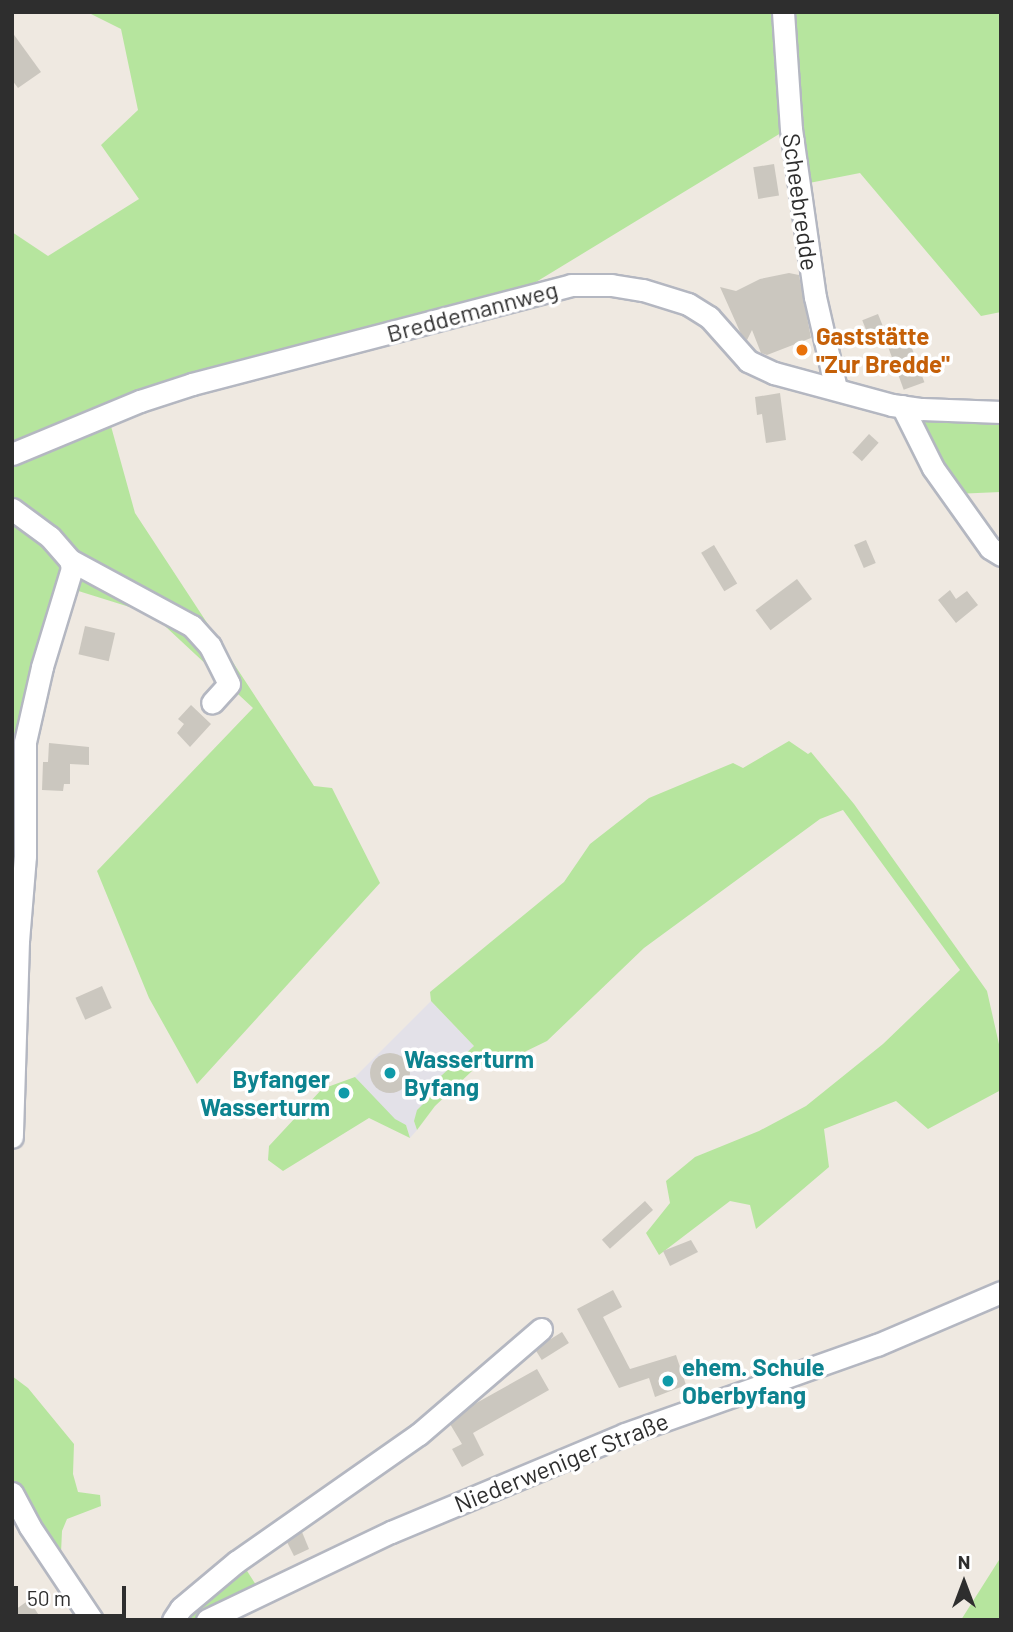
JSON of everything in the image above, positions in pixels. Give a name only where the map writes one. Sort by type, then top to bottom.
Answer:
[{"type":"street","name":"Scheebredde","points":[[783,12],[793,142],[815,297],[836,389]]},
{"type":"street","name":"Breddemannweg","points":[[12,454],[140,401],[192,384],[571,285],[611,285],[643,290],[688,304],[709,317],[739,354],[753,366],[902,407],[1001,412]]},
{"type":"street","points":[[902,407],[933,468],[990,548],[1001,555]]},
{"type":"street","points":[[12,509],[50,537],[70,559],[192,625],[210,646],[229,684],[212,703]]},
{"type":"street","points":[[12,1137],[25,856],[25,742],[42,667],[69,582],[70,559]]},
{"type":"street","name":"Niederweniger Straße","points":[[207,1620],[391,1532],[625,1434],[877,1345],[1001,1292]]},
{"type":"street","points":[[173,1620],[181,1608],[236,1562],[419,1434],[541,1329]]},
{"type":"street","points":[[12,1493],[30,1527],[92,1620]]},
{"type":"shaded area","points":[[431,1001],[474,1046],[421,1095],[426,1100],[414,1121],[417,1130],[410,1138],[406,1125],[395,1120],[355,1077]]},
{"type":"green space","points":[[87,12],[1001,12],[1001,312],[981,316],[860,173],[804,184],[794,125],[536,282],[126,410],[109,419],[135,513],[314,786],[332,788],[380,883],[197,1084],[149,998],[97,871],[253,708],[152,614],[72,589],[34,703],[12,1100],[12,232],[48,256],[139,199],[101,145],[138,110],[121,29]]},
{"type":"green space","points":[[910,414],[1001,417],[1001,492],[954,494]]},
{"type":"green space","points":[[789,741],[808,754],[811,752],[854,804],[987,991],[1001,1053],[1001,1090],[928,1129],[896,1101],[824,1129],[829,1167],[756,1229],[750,1205],[730,1201],[659,1255],[646,1233],[670,1203],[666,1181],[695,1157],[759,1131],[806,1106],[883,1044],[960,970],[843,810],[820,819],[644,948],[547,1041],[512,1058],[489,1060],[472,1071],[435,1106],[417,1130],[414,1121],[417,1110],[426,1101],[420,1095],[474,1046],[431,1001],[430,992],[564,882],[590,844],[649,798],[733,763],[743,768]]},
{"type":"green space","points":[[355,1077],[395,1119],[406,1125],[410,1138],[369,1118],[283,1171],[268,1160],[269,1146],[322,1089]]},
{"type":"green space","points":[[12,1376],[28,1388],[74,1444],[73,1474],[78,1492],[100,1495],[101,1506],[67,1519],[62,1531],[61,1553],[54,1561],[12,1490]]},
{"type":"green space","points":[[1001,1556],[1001,1620],[961,1620],[999,1560]]},
{"type":"green space","points":[[242,1563],[258,1588],[195,1620],[180,1620]]},
{"type":"building","points":[[12,32],[41,72],[18,88],[12,80]]},
{"type":"building","points":[[774,164],[779,196],[758,199],[753,167]]},
{"type":"building","points":[[789,273],[799,275],[811,338],[767,355],[761,353],[752,330],[747,340],[741,334],[720,287],[736,291],[760,279]]},
{"type":"building","points":[[878,314],[886,334],[870,341],[862,320]]},
{"type":"building","points":[[909,340],[924,382],[904,390],[888,348]]},
{"type":"building","points":[[780,393],[786,440],[766,443],[762,414],[757,415],[755,397]]},
{"type":"building","points":[[869,434],[879,443],[862,461],[852,453]]},
{"type":"building","points":[[866,540],[876,563],[864,568],[854,545]]},
{"type":"building","points":[[714,545],[737,584],[724,591],[701,553]]},
{"type":"building","points":[[797,579],[812,599],[771,630],[755,610]]},
{"type":"building","points":[[950,590],[956,599],[967,591],[978,605],[956,623],[938,600]]},
{"type":"building","points":[[85,626],[115,633],[109,661],[78,654]]},
{"type":"building","points":[[191,705],[211,724],[190,747],[177,733],[184,724],[178,719]]},
{"type":"building","points":[[49,743],[89,747],[89,765],[70,764],[70,784],[64,784],[63,791],[42,790],[43,762],[48,762]]},
{"type":"building","points":[[102,986],[112,1008],[85,1020],[76,998]]},
{"type":"building","name":"Wasserturm Byfang","points":[[390,1053],[398,1054],[404,1059],[409,1065],[409,1081],[404,1087],[398,1092],[390,1093],[382,1092],[376,1087],[371,1081],[370,1073],[371,1065],[376,1059],[382,1054]]},
{"type":"building","points":[[645,1201],[653,1210],[610,1249],[602,1240]]},
{"type":"building","points":[[691,1240],[698,1252],[670,1266],[663,1251]]},
{"type":"building","points":[[613,1290],[622,1307],[603,1317],[630,1369],[676,1355],[686,1385],[655,1397],[649,1378],[619,1388],[577,1309]]},
{"type":"building","points":[[562,1332],[569,1343],[542,1360],[535,1349]]},
{"type":"building","points":[[537,1369],[549,1390],[473,1433],[484,1455],[462,1467],[452,1449],[462,1444],[450,1424],[471,1406]]},
{"type":"building","points":[[302,1532],[309,1549],[294,1556],[287,1542]]},
{"type":"building","points":[[29,1600],[42,1620],[12,1620],[12,1612]]},
{"type":"place","name":"Gaststätte \"Zur Bredde\"","points":[[802,350]]},
{"type":"place","name":"Wasserturm Byfang","points":[[390,1073]]},
{"type":"place","name":"Byfanger Wasserturm","points":[[344,1093]]},
{"type":"place","name":"ehem. Schule Oberbyfang","points":[[668,1381]]}]
